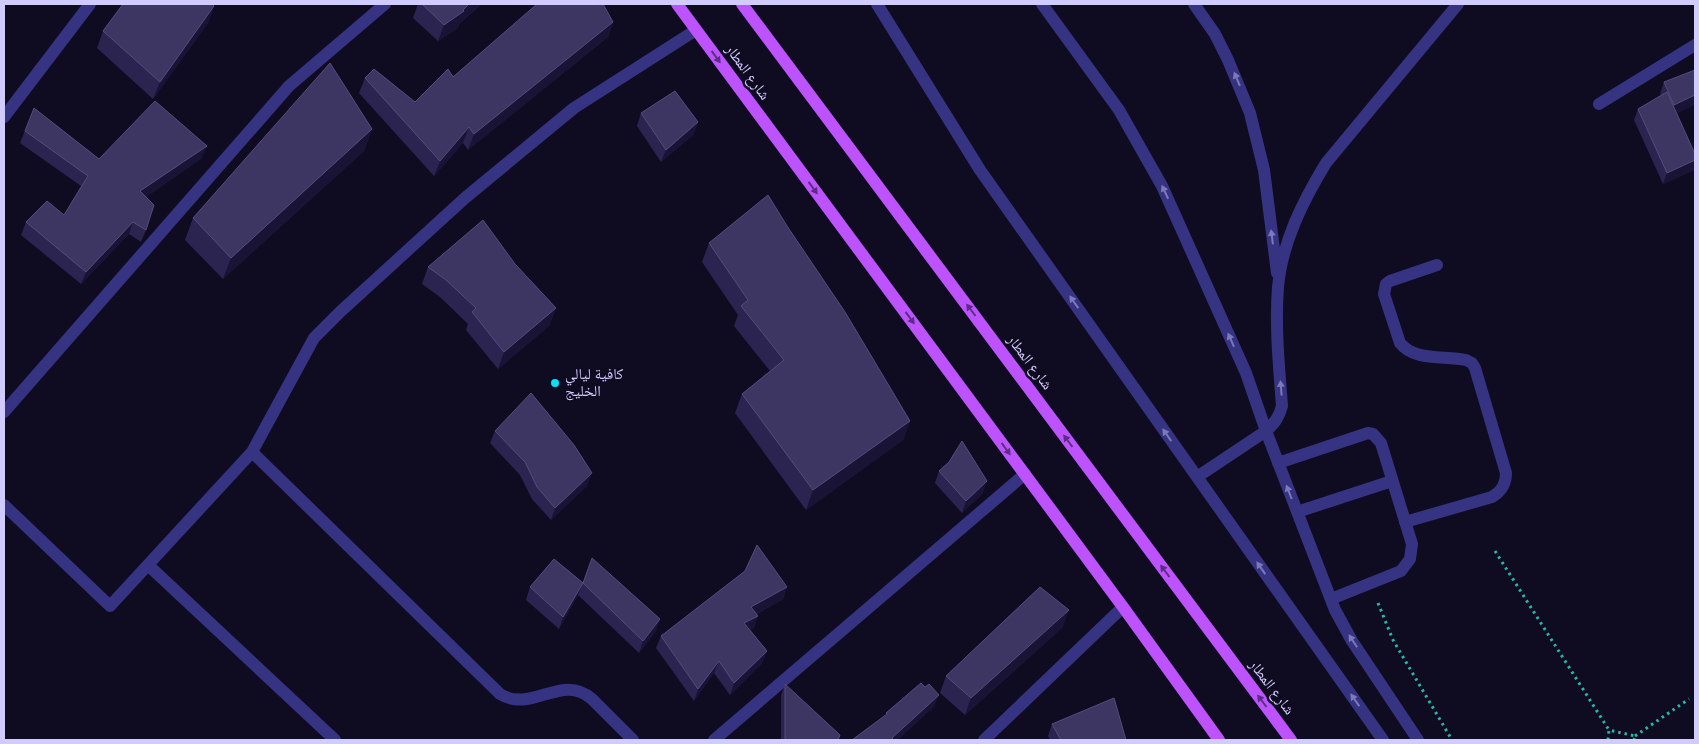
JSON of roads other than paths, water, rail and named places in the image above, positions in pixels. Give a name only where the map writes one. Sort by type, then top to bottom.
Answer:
[{"type":"main road","name":"شارع المطار","points":[[677,4],[1123,608],[1215,739]]},
{"type":"main road","name":"شارع المطار","points":[[742,4],[1291,740]]},
{"type":"street","points":[[4,117],[90,4]]},
{"type":"street","points":[[4,412],[289,86],[385,4]]},
{"type":"street","points":[[877,4],[980,170],[1383,740]]},
{"type":"street","points":[[1042,4],[1119,110],[1158,177],[1246,373],[1278,463],[1340,620],[1418,740]]},
{"type":"street","points":[[1194,4],[1215,34],[1228,60],[1250,114],[1258,141],[1264,170],[1278,285],[1277,319],[1282,406],[1280,416],[1266,431],[1197,478]]},
{"type":"street","points":[[1278,285],[1295,221],[1309,191],[1326,163],[1458,4]]},
{"type":"street","points":[[4,505],[110,606],[252,452],[314,338],[340,312],[472,192],[574,108],[696,30]]},
{"type":"street","points":[[1599,104],[1695,45]]},
{"type":"street","points":[[1405,522],[1492,497],[1498,493],[1506,480],[1506,473],[1472,363],[1466,360],[1417,354],[1405,348],[1400,343],[1384,294],[1386,284],[1390,281],[1438,265]]},
{"type":"street","points":[[1278,463],[1368,433],[1378,438],[1381,443],[1412,544],[1410,559],[1401,571],[1331,599]]},
{"type":"street","points":[[252,452],[500,694],[506,698],[522,700],[568,688],[577,689],[592,699],[633,740]]},
{"type":"street","points":[[714,740],[1024,474]]},
{"type":"street","points":[[1298,512],[1392,481]]},
{"type":"street","points":[[148,565],[335,740]]},
{"type":"street","points":[[984,740],[1123,608]]},
{"type":"place","name":"كافية ليالي الخليج","points":[[555,383]]}]
